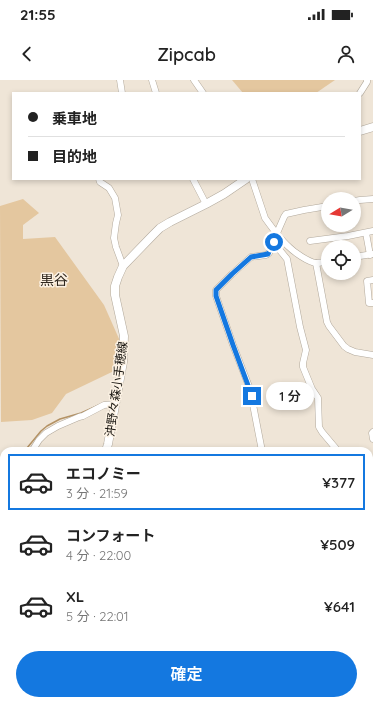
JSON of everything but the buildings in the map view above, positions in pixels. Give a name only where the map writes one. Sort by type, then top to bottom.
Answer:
[{"type":"main road","points":[[361,131],[373,127]]},
{"type":"main road","name":"沖野々森小手穂線","points":[[107,447],[123,362],[124,336],[115,295],[115,286],[123,266],[160,228],[224,194],[245,180]]},
{"type":"street","points":[[120,80],[122,92]]},
{"type":"street","points":[[152,80],[156,92]]},
{"type":"street","points":[[194,80],[201,92]]},
{"type":"street","points":[[361,92],[367,80]]},
{"type":"street","points":[[99,180],[109,188],[115,198],[118,215],[114,238],[123,266]]},
{"type":"street","points":[[194,180],[206,204]]},
{"type":"street","points":[[252,180],[265,218],[288,247],[306,259],[316,263],[321,262]]},
{"type":"street","points":[[361,200],[373,199]]},
{"type":"street","points":[[261,447],[252,396],[216,296],[216,290],[251,257],[268,254],[286,214],[321,207]]},
{"type":"street","points":[[310,241],[373,231]]},
{"type":"street","points":[[361,256],[372,255],[366,233]]},
{"type":"street","points":[[274,242],[287,259],[300,328],[306,350],[303,367],[312,389],[318,398],[319,427],[335,447]]},
{"type":"street","points":[[316,263],[329,326],[348,349],[355,352],[373,355]]},
{"type":"street","points":[[373,280],[367,281],[370,303],[373,303]]},
{"type":"street","points":[[35,447],[46,433],[58,426],[79,416],[83,416],[104,405],[116,404]]},
{"type":"street","points":[[373,432],[373,439]]},
{"type":"shaded area","points":[[232,80],[335,80],[317,92],[242,92]]},
{"type":"shaded area","points":[[23,199],[39,213],[23,225],[23,239],[55,237],[104,305],[120,341],[114,371],[66,394],[52,413],[32,420],[1,422],[0,206]]},
{"type":"waterway","points":[[28,447],[47,426],[60,419],[81,413],[99,405]]},
{"type":"district","name":"黒谷","points":[[54,280]]},
{"type":"route","points":[[252,396],[216,296],[216,290],[251,257],[268,254],[274,242]]}]
